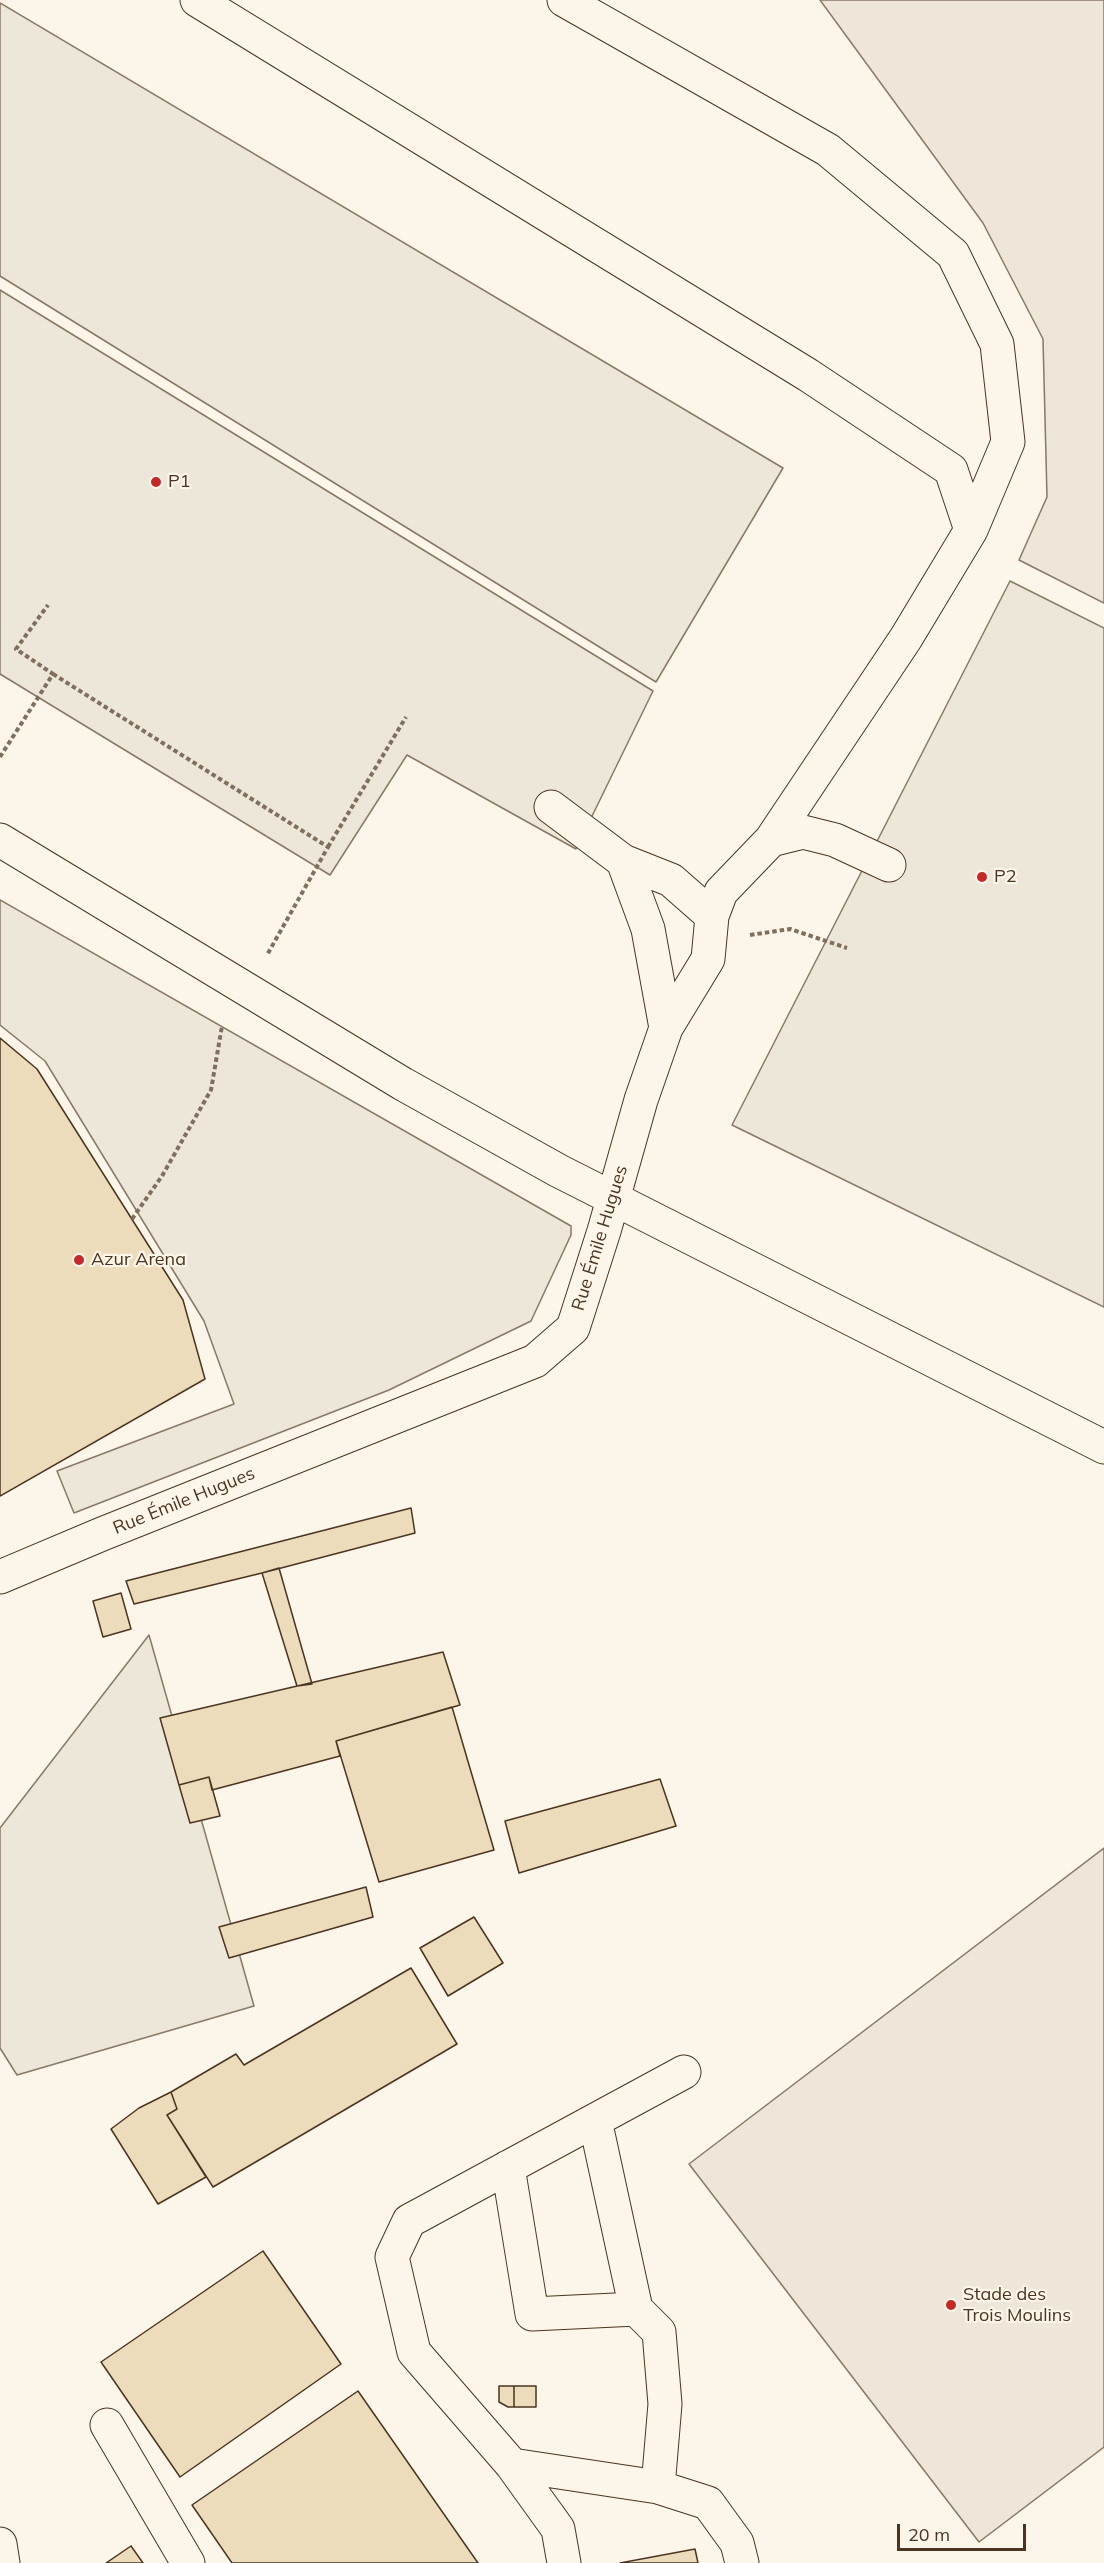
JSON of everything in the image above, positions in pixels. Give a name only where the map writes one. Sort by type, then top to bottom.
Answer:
[{"type":"street","points":[[197,0],[808,375],[951,470],[971,530]]},
{"type":"street","name":"Rue Émile Hugues","points":[[0,1577],[535,1361],[573,1328],[641,1100],[666,1028],[708,959],[712,916],[721,892],[771,840],[906,638],[971,530],[1008,442],[997,344],[953,254],[828,150],[564,0]]},
{"type":"street","points":[[550,807],[623,861],[671,880],[712,916]]},
{"type":"street","points":[[771,840],[803,832],[835,840],[889,865]]},
{"type":"street","points":[[0,840],[403,1084],[613,1198],[1104,1447]]},
{"type":"street","points":[[623,861],[648,928],[666,1028]]},
{"type":"street","points":[[564,2563],[558,2529],[512,2464],[414,2352],[392,2257],[409,2221],[684,2073]]},
{"type":"street","points":[[596,2120],[636,2309],[659,2332],[665,2403],[658,2487]]},
{"type":"street","points":[[508,2167],[532,2314],[636,2309]]},
{"type":"street","points":[[107,2425],[188,2563]]},
{"type":"street","points":[[512,2464],[658,2487],[708,2503],[737,2543],[742,2563]]},
{"type":"street","points":[[0,2544],[3,2563]]},
{"type":"path","points":[[48,605],[16,648],[53,674],[328,847]]},
{"type":"path","points":[[0,757],[53,674]]},
{"type":"path","points":[[265,958],[406,717]]},
{"type":"path","points":[[708,959],[744,936],[790,928],[847,948]]},
{"type":"path","points":[[132,1219],[162,1176],[211,1090],[222,1026]]},
{"type":"shaded area","points":[[820,0],[1104,0],[1104,603],[1019,560],[1047,497],[1043,339],[983,223]]},
{"type":"shaded area","points":[[0,3],[783,468],[656,682],[0,276]]},
{"type":"shaded area","name":"P1","points":[[0,290],[653,691],[576,849],[407,755],[330,875],[0,674]]},
{"type":"shaded area","name":"P2","points":[[1010,581],[1104,628],[1104,1307],[732,1125]]},
{"type":"shaded area","points":[[0,900],[571,1226],[571,1235],[531,1321],[389,1390],[74,1513],[57,1471],[234,1404],[204,1321],[45,1061],[0,1025]]},
{"type":"shaded area","points":[[149,1635],[254,2006],[17,2075],[0,2048],[0,1828]]},
{"type":"shaded area","name":"Stade des Trois Moulins","points":[[1104,1848],[1104,2447],[979,2542],[689,2164]]},
{"type":"building","name":"Azur Arena","points":[[0,1038],[37,1069],[183,1300],[205,1379],[0,1496]]},
{"type":"building","points":[[411,1508],[415,1533],[262,1573],[134,1604],[126,1581]]},
{"type":"building","points":[[279,1568],[312,1684],[297,1686],[262,1573]]},
{"type":"building","points":[[121,1593],[131,1629],[103,1637],[93,1601]]},
{"type":"building","points":[[443,1652],[460,1705],[336,1741],[340,1756],[212,1790],[209,1777],[179,1785],[160,1718]]},
{"type":"building","points":[[452,1707],[494,1850],[379,1882],[336,1741]]},
{"type":"building","points":[[209,1777],[220,1816],[190,1823],[179,1785]]},
{"type":"building","points":[[660,1779],[676,1826],[519,1873],[505,1821]]},
{"type":"building","points":[[366,1887],[373,1917],[229,1958],[219,1927]]},
{"type":"building","points":[[474,1917],[503,1963],[448,1996],[420,1948]]},
{"type":"building","points":[[411,1968],[457,2044],[213,2187],[167,2115],[177,2109],[171,2092],[236,2054],[244,2065]]},
{"type":"building","points":[[171,2092],[177,2109],[167,2115],[206,2177],[158,2204],[111,2129],[139,2108]]},
{"type":"building","points":[[263,2251],[341,2364],[180,2477],[101,2362]]},
{"type":"building","points":[[499,2386],[514,2386],[514,2407],[508,2407],[499,2402]]},
{"type":"building","points":[[514,2386],[536,2386],[536,2407],[514,2407]]},
{"type":"building","points":[[358,2391],[478,2563],[232,2563],[192,2505]]},
{"type":"building","points":[[131,2546],[143,2563],[106,2563]]},
{"type":"building","points":[[695,2549],[698,2563],[620,2563]]},
{"type":"place","name":"P1","points":[[156,482]]},
{"type":"place","name":"P2","points":[[982,877]]},
{"type":"place","name":"Azur Arena","points":[[79,1260]]},
{"type":"place","name":"Stade des Trois Moulins","points":[[951,2305]]}]
